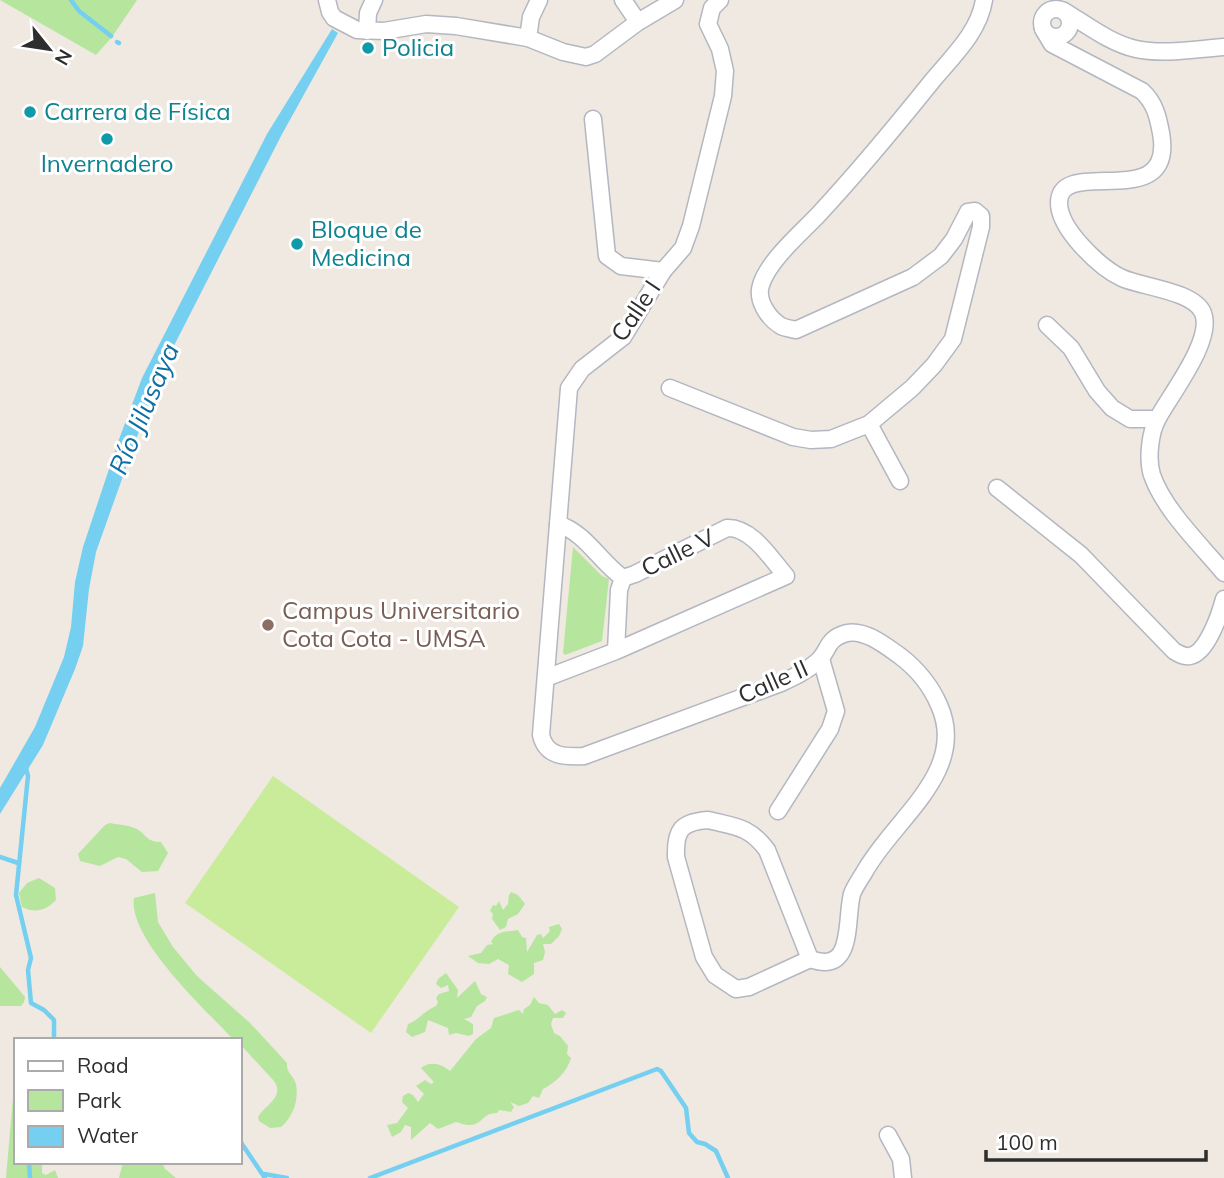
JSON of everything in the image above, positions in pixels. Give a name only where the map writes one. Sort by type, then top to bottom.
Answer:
[{"type":"street","points":[[327,0],[334,18],[349,27],[367,31],[436,24],[528,38],[563,52],[586,57],[676,0]]},
{"type":"street","points":[[367,31],[368,13],[374,0]]},
{"type":"street","points":[[528,38],[531,17],[539,0]]},
{"type":"street","points":[[623,0],[638,22]]},
{"type":"street","name":"Calle I","points":[[542,715],[569,388],[582,369],[623,337],[663,271],[682,248],[691,226],[723,96],[725,71],[720,49],[708,24],[712,8],[719,0]]},
{"type":"street","points":[[670,388],[793,437],[831,439],[869,424],[912,388],[934,365],[953,339],[981,227],[981,216],[975,211],[968,212],[954,239],[940,256],[913,277],[796,330],[782,327],[769,314],[760,300],[760,288],[764,277],[785,250],[838,193],[961,50],[982,12],[984,0]]},
{"type":"street","points":[[1074,28],[1064,11],[1055,8],[1046,12],[1042,20],[1048,41],[1142,91],[1152,100],[1158,115],[1162,151],[1157,167],[1146,176],[1125,181],[1074,182],[1065,188],[1059,202],[1063,219],[1074,238],[1120,278],[1178,295],[1195,303],[1203,313],[1204,327],[1199,345],[1181,383],[1156,419],[1150,446],[1152,474],[1176,516],[1224,573]]},
{"type":"street","points":[[1070,53],[1065,40],[1074,28]]},
{"type":"street","points":[[1043,29],[1055,37],[1074,28],[1135,49],[1156,51],[1224,47]]},
{"type":"street","points":[[593,118],[607,256],[621,267],[663,271]]},
{"type":"street","points":[[1047,325],[1071,348],[1097,391],[1112,408],[1130,419],[1156,419]]},
{"type":"street","points":[[869,424],[900,481]]},
{"type":"street","points":[[997,488],[1082,555],[1174,651],[1184,656],[1192,656],[1201,649],[1220,616],[1224,599]]},
{"type":"street","points":[[558,524],[569,527],[607,567],[622,578]]},
{"type":"street","name":"Calle V","points":[[727,528],[740,528],[748,534],[786,576],[616,651],[622,578],[727,528]]},
{"type":"street","name":"Calle II","points":[[542,715],[541,735],[545,747],[557,755],[584,755],[781,683],[808,670],[821,659],[828,643],[849,632],[867,636],[908,662],[933,692],[946,719],[946,745],[938,774],[867,867],[853,893],[847,938],[841,954],[835,961],[824,964],[810,959]]},
{"type":"street","points":[[546,678],[616,651]]},
{"type":"street","points":[[778,811],[830,729],[836,711],[821,659]]},
{"type":"street","points":[[708,820],[741,828],[757,836],[767,850],[810,959],[749,987],[736,989],[715,975],[704,957],[676,857],[675,841],[680,830],[691,821],[708,820]]},
{"type":"street","points":[[888,1135],[901,1159],[903,1178]]},
{"type":"green space","points":[[0,0],[137,0],[96,55]]},
{"type":"green space","points":[[573,547],[602,576],[609,579],[602,641],[565,655],[563,653]]},
{"type":"green space","points":[[273,776],[459,907],[371,1033],[185,903]]},
{"type":"green space","points":[[110,823],[133,828],[151,840],[161,842],[168,853],[158,871],[142,872],[126,859],[118,857],[100,866],[80,861],[78,854]]},
{"type":"green space","points":[[39,878],[55,888],[56,900],[41,910],[22,907],[19,893],[27,883]]},
{"type":"green space","points":[[511,892],[518,895],[525,904],[518,914],[508,919],[506,927],[500,930],[490,911],[499,901],[503,910],[508,904]]},
{"type":"green space","points":[[155,893],[158,922],[173,947],[197,976],[250,1023],[287,1063],[296,1084],[297,1096],[292,1113],[281,1127],[270,1128],[259,1121],[258,1117],[276,1096],[277,1087],[274,1081],[242,1046],[242,1038],[232,1038],[186,990],[155,952],[135,914],[134,898]]},
{"type":"green space","points":[[559,924],[562,929],[559,936],[551,944],[543,944],[543,960],[534,963],[534,974],[522,982],[508,974],[509,965],[498,959],[489,964],[478,963],[468,956],[481,953],[487,945],[493,944],[493,938],[499,933],[518,930],[522,937],[526,938],[527,952],[537,935],[541,934],[543,938],[550,931],[549,927]]},
{"type":"green space","points":[[0,967],[25,997],[21,1006],[0,1006]]},
{"type":"green space","points":[[446,973],[458,990],[457,998],[475,981],[481,994],[487,997],[477,1006],[471,1017],[464,1019],[473,1024],[473,1034],[449,1035],[448,1028],[428,1020],[425,1032],[412,1037],[406,1032],[408,1024],[436,1006],[439,994],[449,991],[448,985],[441,988],[436,984]]},
{"type":"green space","points":[[534,997],[539,1003],[548,1005],[555,1014],[562,1010],[566,1013],[563,1018],[553,1018],[551,1024],[554,1033],[568,1046],[567,1054],[571,1058],[564,1072],[543,1089],[539,1098],[533,1096],[528,1103],[519,1106],[510,1102],[514,1107],[511,1112],[499,1110],[476,1124],[456,1122],[438,1129],[430,1123],[411,1140],[411,1127],[405,1125],[401,1132],[392,1137],[387,1125],[397,1123],[408,1108],[402,1102],[403,1096],[408,1093],[413,1095],[418,1102],[424,1094],[416,1086],[425,1080],[431,1084],[434,1082],[421,1068],[433,1064],[450,1071],[476,1039],[491,1028],[494,1018],[519,1010],[523,1014]]},
{"type":"green space","points":[[14,1086],[14,1164],[42,1164],[42,1173],[46,1175],[55,1170],[58,1178],[6,1178]]},
{"type":"green space","points":[[122,1164],[163,1164],[176,1178],[119,1178]]},
{"type":"water","name":"Río Jilusaya","points":[[332,29],[338,33],[281,136],[159,375],[96,552],[83,646],[75,669],[43,745],[0,814],[0,788],[35,727],[64,657],[83,547],[142,378],[267,134]]},
{"type":"waterway","points":[[71,0],[79,11],[111,36]]},
{"type":"waterway","points":[[26,768],[28,776],[16,895],[31,958],[28,970],[31,1003],[54,1020],[54,1038]]},
{"type":"waterway","points":[[0,857],[18,863]]},
{"type":"waterway","points":[[370,1178],[657,1069],[686,1108],[689,1133],[697,1142],[716,1151],[728,1178]]},
{"type":"waterway","points":[[242,1144],[265,1178]]},
{"type":"waterway","points":[[29,1164],[30,1178]]},
{"type":"waterway","points":[[264,1174],[287,1178]]},
{"type":"place","name":"Policia","points":[[368,48]]},
{"type":"place","name":"Carrera de Física","points":[[30,112]]},
{"type":"place","name":"Invernadero","points":[[107,139]]},
{"type":"place","name":"Bloque de Medicina","points":[[297,244]]},
{"type":"place","name":"Campus Universitario Cota Cota - UMSA","points":[[268,625]]}]
